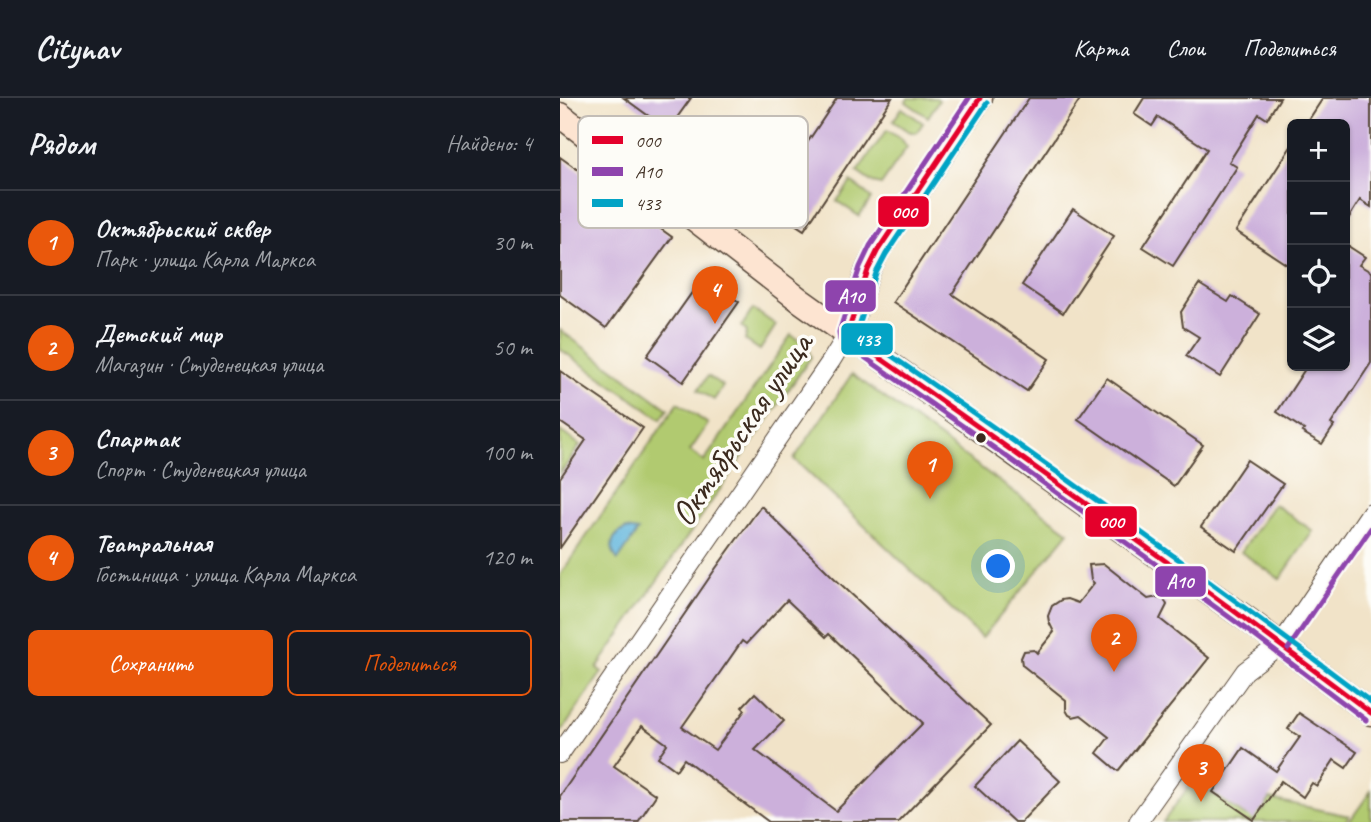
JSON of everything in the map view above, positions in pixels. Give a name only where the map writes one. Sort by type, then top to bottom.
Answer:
[{"type":"main road","name":"Октябрьская улица","points":[[847,335],[868,270],[878,250],[981,98]]},
{"type":"main road","points":[[560,115],[578,129]]},
{"type":"main road","points":[[706,228],[847,335],[1281,644],[1371,713]]},
{"type":"street","name":"Октябрьская улица","points":[[560,754],[847,335]]},
{"type":"street","points":[[1138,822],[1245,671],[1281,644],[1371,512]]},
{"type":"green space","points":[[908,98],[939,100],[928,117],[906,102]]},
{"type":"green space","points":[[902,108],[923,123],[916,133],[893,121]]},
{"type":"green space","points":[[887,130],[907,147],[881,185],[857,172]]},
{"type":"green space","points":[[851,182],[871,199],[859,216],[837,201]]},
{"type":"green space","points":[[753,309],[776,325],[760,350],[745,340],[747,332],[742,326]]},
{"type":"green space","points":[[560,330],[668,409],[661,419],[560,349]]},
{"type":"green space","points":[[791,335],[807,346],[811,357],[597,668],[602,672],[560,734],[560,575],[678,403],[708,424],[690,451],[704,461]]},
{"type":"green space","points":[[852,374],[1069,532],[982,638],[794,459]]},
{"type":"green space","points":[[708,376],[723,386],[714,400],[698,390]]},
{"type":"green space","points":[[560,431],[580,445],[560,474]]},
{"type":"green space","points":[[1274,504],[1313,531],[1280,579],[1241,552]]},
{"type":"green space","points":[[1193,781],[1246,816],[1254,805],[1263,811],[1270,799],[1349,816],[1345,822],[1163,822]]},
{"type":"green space","points":[[1371,791],[1371,822],[1349,822]]},
{"type":"water","points":[[626,529],[638,531],[618,560],[612,547],[614,538]]},
{"type":"building","points":[[624,98],[691,98],[678,116],[649,116]]},
{"type":"building","points":[[837,98],[892,98],[808,224],[808,142]]},
{"type":"building","points":[[1029,98],[1081,98],[952,294],[1049,359],[1027,391],[893,302]]},
{"type":"building","points":[[1144,98],[1280,98],[1267,119],[1259,114],[1229,162],[1237,167],[1173,266],[1143,247],[1207,149],[1158,117],[1152,126],[1134,114]]},
{"type":"building","points":[[1323,98],[1371,98],[1371,207],[1360,200],[1350,216],[1350,119],[1309,119]]},
{"type":"building","points":[[1287,153],[1287,265],[1236,231]]},
{"type":"building","points":[[560,157],[578,170],[578,228],[659,228],[672,237],[606,328],[560,295]]},
{"type":"building","points":[[1073,209],[1114,236],[1063,313],[1022,285]]},
{"type":"building","points":[[1350,247],[1365,257],[1359,265],[1371,272],[1371,363],[1331,424],[1334,426],[1322,444],[1277,412],[1304,371],[1350,371]]},
{"type":"building","points":[[703,277],[739,302],[683,382],[647,356]]},
{"type":"building","points":[[1199,284],[1228,302],[1232,296],[1260,314],[1220,377],[1186,356],[1199,337],[1183,327],[1181,312]]},
{"type":"building","points":[[560,371],[643,428],[560,548],[560,478],[586,440],[560,422]]},
{"type":"building","points":[[1107,378],[1203,445],[1174,486],[1078,419]]},
{"type":"building","points":[[1247,460],[1283,484],[1236,551],[1201,527]]},
{"type":"building","points":[[761,506],[991,725],[898,822],[769,822],[684,759],[676,770],[658,757],[667,744],[642,726],[614,766],[656,795],[638,822],[560,822],[560,796]],"holes":[[[787,600],[826,637],[829,634],[923,723],[836,811],[755,750],[784,721],[755,693],[742,707],[745,710],[715,750],[682,727],[742,641],[746,644]]]},
{"type":"building","points":[[1104,564],[1148,599],[1164,598],[1167,605],[1160,619],[1209,658],[1118,771],[1097,753],[1109,737],[1081,715],[1069,715],[1066,700],[1022,665],[1021,658],[1024,651],[1034,650],[1037,653],[1054,632],[1048,616],[1052,606],[1067,599],[1078,603],[1094,583],[1089,565]]},
{"type":"building","points":[[1299,713],[1357,752],[1346,768],[1334,760],[1317,786],[1312,783],[1303,797],[1281,781],[1254,820],[1213,792],[1243,748],[1276,771],[1300,737],[1288,729]]},
{"type":"building","points":[[1017,741],[1060,781],[1021,822],[1014,822],[975,786]]},
{"type":"transit line","name":"А10","points":[[969,98],[870,246],[860,267],[839,332],[840,340],[1243,627],[1366,720]]},
{"type":"transit line","name":"000","points":[[847,335],[868,270],[878,250],[980,98]]},
{"type":"transit line","name":"433","points":[[987,103],[886,254],[876,273],[857,332],[1116,514],[1371,702]]},
{"type":"transit line","name":"000","points":[[847,335],[1111,521],[1371,713]]},
{"type":"transit line","name":"А10","points":[[1288,649],[1371,528]]},
{"type":"place","name":"Театральная","points":[[715,324]]},
{"type":"place","name":"Октябрьский сквер","points":[[930,499]]},
{"type":"place","name":"Детский мир","points":[[1114,672]]},
{"type":"place","name":"Спартак","points":[[1201,802]]}]
